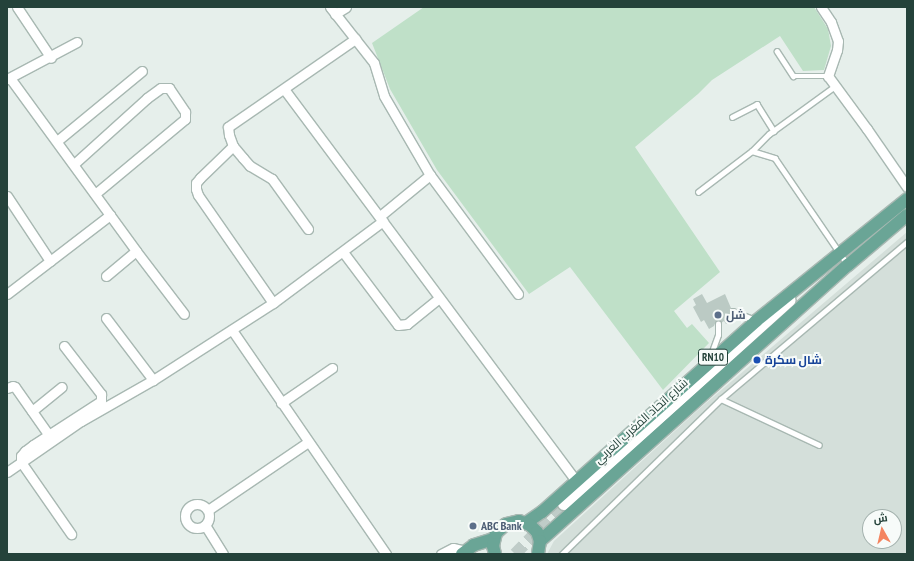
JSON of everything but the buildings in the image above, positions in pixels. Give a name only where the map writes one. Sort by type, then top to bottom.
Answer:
[{"type":"main road","name":"شارع اتحاد المغرب العربي","points":[[526,523],[542,512],[575,480],[756,321],[907,199]]},
{"type":"main road","name":"شارع اتحاد المغرب العربي","points":[[540,541],[848,265],[907,215]]},
{"type":"main road","points":[[483,554],[495,554],[494,539],[496,533],[512,521],[526,523],[537,532],[540,541],[538,554]]},
{"type":"main road","points":[[464,552],[483,540],[494,539]]},
{"type":"street","points":[[17,7],[51,58]]},
{"type":"street","points":[[346,7],[333,10],[374,62],[384,96],[430,175],[518,294]]},
{"type":"street","points":[[821,7],[831,22],[838,41],[838,50],[828,76],[907,187]]},
{"type":"street","points":[[308,228],[274,182],[250,166],[233,146],[228,127],[355,39]]},
{"type":"street","points":[[78,42],[51,58],[8,78],[57,141],[136,251],[184,314]]},
{"type":"street","points":[[57,141],[142,71]]},
{"type":"street","points":[[74,164],[147,98],[161,88],[169,88],[185,112],[185,119],[95,194]]},
{"type":"street","points":[[284,89],[382,218],[439,298],[575,480]]},
{"type":"street","points":[[233,146],[200,178],[196,183],[196,189],[198,195],[273,303]]},
{"type":"street","points":[[7,472],[81,421],[152,380],[273,303],[343,252],[430,175]]},
{"type":"street","points":[[7,196],[50,261]]},
{"type":"street","points":[[7,294],[110,215]]},
{"type":"street","points":[[106,276],[136,251]]},
{"type":"street","points":[[343,252],[398,325],[407,324],[439,298]]},
{"type":"street","points":[[564,504],[840,254]]},
{"type":"street","points":[[106,318],[152,380]]},
{"type":"street","points":[[232,330],[386,554]]},
{"type":"street","points":[[21,462],[25,451],[48,434],[101,401],[102,398],[64,346]]},
{"type":"street","points":[[281,403],[332,368]]},
{"type":"street","points":[[7,388],[12,386],[15,388],[48,434]]},
{"type":"street","points":[[32,411],[62,387]]},
{"type":"street","points":[[208,510],[308,442]]},
{"type":"street","points":[[21,462],[71,534]]},
{"type":"street","points":[[192,505],[201,505],[208,510],[209,518],[205,525],[196,528],[188,524],[186,521],[186,512],[192,505]]},
{"type":"street","points":[[205,525],[223,554]]},
{"type":"street","points":[[441,554],[453,548],[464,552]]},
{"type":"lane","points":[[777,51],[793,76],[828,76]]},
{"type":"lane","points":[[698,192],[752,151],[774,131],[835,86]]},
{"type":"lane","points":[[732,117],[757,104],[774,131]]},
{"type":"lane","points":[[752,151],[775,158],[848,265]]},
{"type":"lane","points":[[562,554],[721,399],[907,242]]},
{"type":"lane","points":[[733,311],[756,321]]},
{"type":"lane","points":[[708,362],[718,335],[718,324]]},
{"type":"lane","points":[[721,399],[819,445]]},
{"type":"shaded area","points":[[907,232],[907,554],[547,554],[554,541],[699,409]]},
{"type":"green space","points":[[424,7],[814,7],[828,29],[831,46],[824,70],[803,71],[780,36],[712,80],[698,94],[635,147],[720,272],[674,311],[687,328],[692,324],[709,343],[663,390],[570,267],[529,294],[437,170],[390,89],[372,43]]},
{"type":"tunnel","points":[[515,554],[564,504]]},
{"type":"place","name":"شل","points":[[718,315]]},
{"type":"place","name":"شال سكرة","points":[[757,360]]},
{"type":"place","name":"ABC Bank","points":[[473,526]]}]
